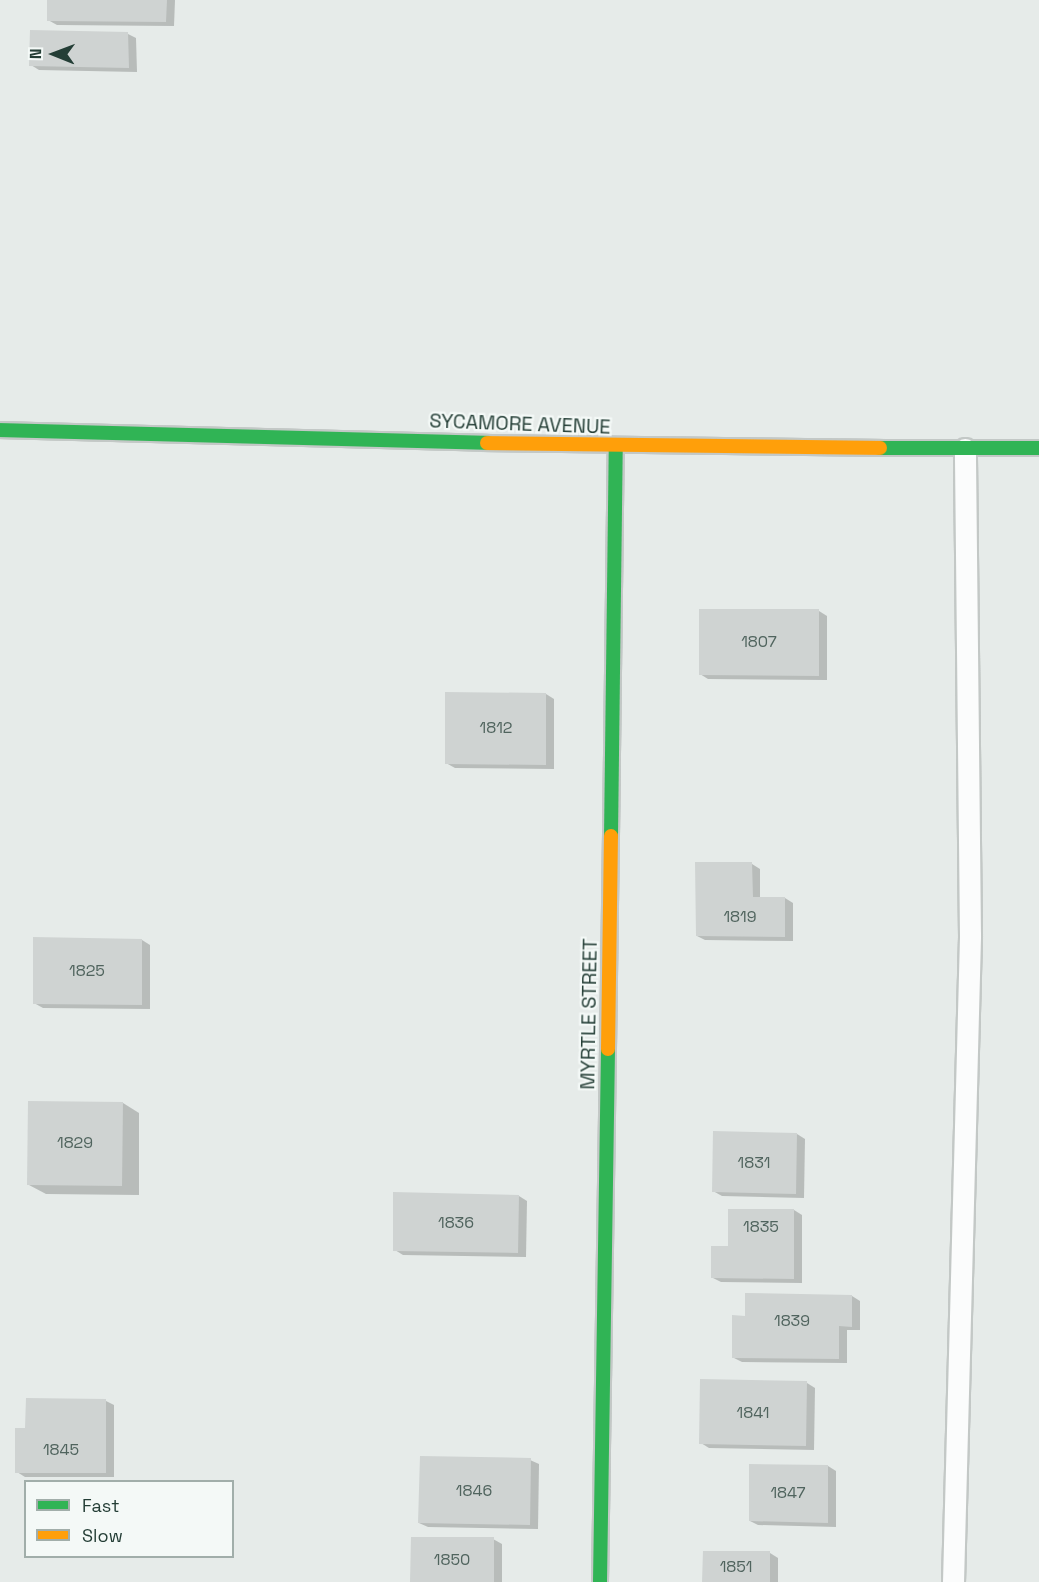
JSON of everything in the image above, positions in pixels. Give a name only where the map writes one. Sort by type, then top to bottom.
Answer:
[{"type":"street","name":"SYCAMORE AVENUE","points":[[0,430],[616,447],[1039,448]]},
{"type":"street","name":"MYRTLE STREET","points":[[600,1582],[616,447]]},
{"type":"lane","points":[[953,1582],[970,935],[965,449]]},
{"type":"building","points":[[47,0],[167,0],[166,22],[47,21]]},
{"type":"building","points":[[30,30],[128,32],[129,68],[29,66]]},
{"type":"building","points":[[699,609],[819,609],[819,676],[699,675]]},
{"type":"building","points":[[445,692],[546,693],[546,765],[445,764]]},
{"type":"building","points":[[695,862],[752,862],[753,897],[785,897],[785,937],[696,936]]},
{"type":"building","points":[[33,937],[142,939],[142,1005],[33,1004]]},
{"type":"building","points":[[28,1101],[123,1102],[122,1186],[27,1185]]},
{"type":"building","points":[[713,1131],[797,1133],[796,1194],[712,1192]]},
{"type":"building","points":[[393,1192],[519,1195],[518,1253],[393,1251]]},
{"type":"building","points":[[728,1209],[794,1209],[794,1279],[711,1278],[711,1246],[728,1246]]},
{"type":"building","points":[[745,1293],[852,1295],[852,1327],[839,1326],[839,1359],[732,1358],[732,1315],[745,1316]]},
{"type":"building","points":[[700,1379],[807,1381],[806,1446],[699,1444]]},
{"type":"building","points":[[26,1398],[106,1399],[106,1473],[15,1473],[15,1428],[25,1428]]},
{"type":"building","points":[[420,1456],[531,1458],[530,1525],[418,1523]]},
{"type":"building","points":[[749,1464],[828,1465],[828,1523],[749,1521]]},
{"type":"building","points":[[411,1537],[494,1537],[494,1582],[410,1582]]},
{"type":"building","points":[[703,1551],[770,1551],[770,1582],[702,1582]]},
{"type":"traffic: fast","points":[[0,430],[487,443]]},
{"type":"traffic: fast","points":[[611,836],[616,447]]},
{"type":"traffic: fast","points":[[880,448],[1039,448]]},
{"type":"traffic: fast","points":[[600,1582],[608,1049]]},
{"type":"traffic: slow","points":[[487,443],[880,448]]},
{"type":"traffic: slow","points":[[608,1049],[611,836]]}]
